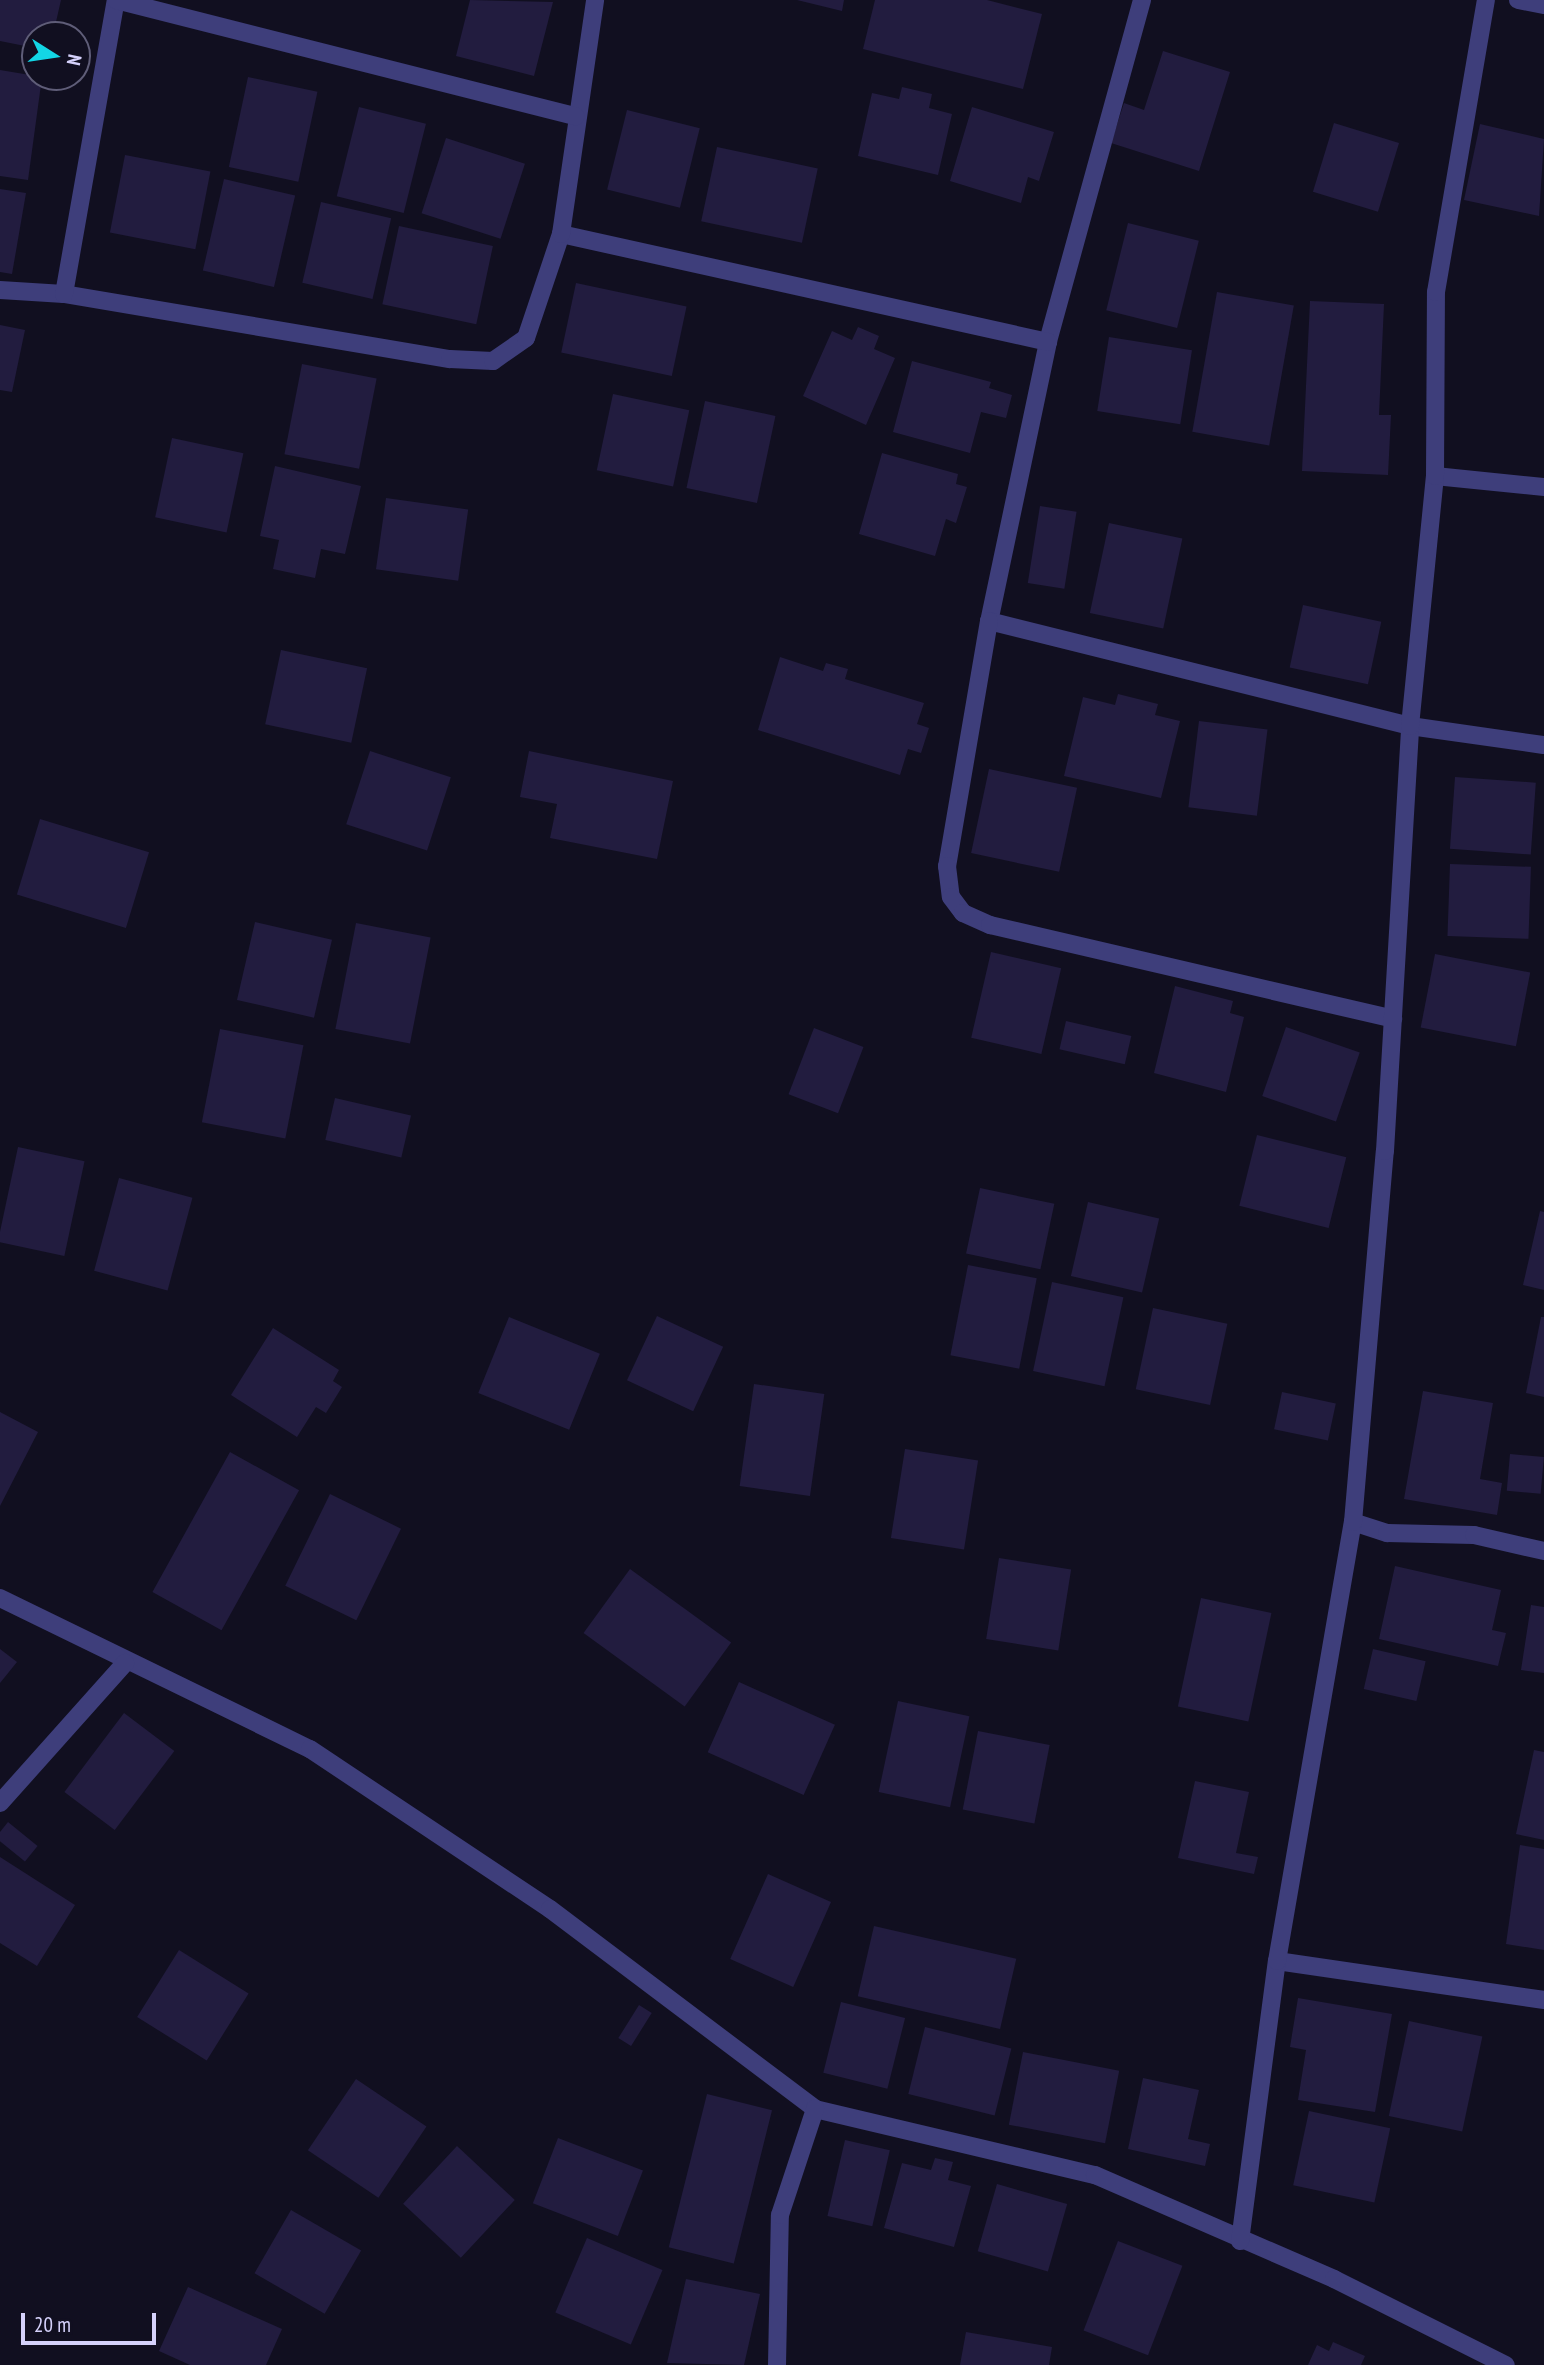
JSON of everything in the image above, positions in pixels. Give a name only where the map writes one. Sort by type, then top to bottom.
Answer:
[{"type":"street","points":[[64,294],[116,0],[576,116]]},
{"type":"street","points":[[0,290],[64,294],[450,359],[493,361],[526,338],[561,234],[576,116],[595,0]]},
{"type":"street","points":[[1142,0],[1048,342],[989,621],[947,866],[951,897],[962,913],[990,925],[1393,1019]]},
{"type":"street","points":[[1240,2241],[1277,1961],[1353,1522],[1393,1019],[1410,726],[1436,475],[1436,292],[1486,0]]},
{"type":"street","points":[[1518,0],[1544,5]]},
{"type":"street","points":[[561,234],[1048,342]]},
{"type":"street","points":[[1436,475],[1544,487]]},
{"type":"street","points":[[989,621],[1410,726],[1544,745]]},
{"type":"street","points":[[1353,1522],[1387,1533],[1474,1535],[1544,1551]]},
{"type":"street","points":[[0,1598],[125,1662],[310,1749],[550,1909],[815,2109],[1095,2175],[1240,2241],[1334,2279],[1506,2365]]},
{"type":"street","points":[[0,1803],[125,1662]]},
{"type":"street","points":[[1277,1961],[1544,2000]]},
{"type":"street","points":[[777,2365],[780,2215],[815,2109]]},
{"type":"building","points":[[0,0],[61,0],[56,21],[21,21],[21,45],[0,41]]},
{"type":"building","points":[[470,0],[553,2],[534,76],[456,56]]},
{"type":"building","points":[[797,0],[844,0],[842,11]]},
{"type":"building","points":[[875,0],[987,0],[1042,14],[1023,89],[863,49]]},
{"type":"building","points":[[1163,51],[1230,72],[1199,171],[1111,143],[1124,103],[1144,110]]},
{"type":"building","points":[[0,70],[21,74],[21,91],[40,91],[28,180],[0,176]]},
{"type":"building","points":[[248,77],[317,92],[298,182],[229,167]]},
{"type":"building","points":[[902,87],[932,94],[929,108],[952,114],[938,175],[858,156],[872,93],[899,99]]},
{"type":"building","points":[[359,107],[426,124],[404,213],[337,196]]},
{"type":"building","points":[[972,107],[1054,132],[1039,181],[1028,177],[1021,203],[950,181]]},
{"type":"building","points":[[627,110],[700,128],[680,208],[607,190]]},
{"type":"building","points":[[1334,123],[1399,143],[1378,212],[1313,192]]},
{"type":"building","points":[[1480,124],[1544,139],[1539,216],[1464,200]]},
{"type":"building","points":[[446,138],[525,164],[501,239],[422,213]]},
{"type":"building","points":[[717,147],[818,168],[802,243],[701,221]]},
{"type":"building","points":[[125,155],[210,172],[195,249],[110,233]]},
{"type":"building","points":[[224,179],[295,195],[274,287],[203,271]]},
{"type":"building","points":[[0,189],[26,193],[12,274],[0,272]]},
{"type":"building","points":[[321,202],[391,218],[372,299],[302,283]]},
{"type":"building","points":[[1128,223],[1199,241],[1177,328],[1106,310]]},
{"type":"building","points":[[399,226],[493,246],[476,324],[382,304]]},
{"type":"building","points":[[576,283],[687,306],[672,376],[561,352]]},
{"type":"building","points":[[1217,292],[1294,306],[1269,445],[1192,432]]},
{"type":"building","points":[[1310,301],[1384,304],[1379,415],[1391,415],[1388,475],[1302,471]]},
{"type":"building","points":[[0,325],[25,330],[12,392],[0,390]]},
{"type":"building","points":[[858,327],[879,336],[874,349],[895,358],[866,425],[803,396],[832,331],[852,340]]},
{"type":"building","points":[[1109,337],[1192,350],[1180,424],[1097,411]]},
{"type":"building","points":[[912,361],[991,382],[989,388],[1012,395],[1006,418],[981,412],[970,453],[893,432]]},
{"type":"building","points":[[302,364],[377,379],[359,469],[284,454]]},
{"type":"building","points":[[613,394],[689,410],[673,487],[597,470]]},
{"type":"building","points":[[705,401],[775,416],[757,503],[686,488]]},
{"type":"building","points":[[172,438],[243,453],[227,532],[155,517]]},
{"type":"building","points":[[882,453],[958,474],[956,484],[967,487],[956,523],[946,519],[935,556],[859,534]]},
{"type":"building","points":[[275,466],[361,486],[345,554],[321,549],[315,578],[273,569],[279,540],[260,536]]},
{"type":"building","points":[[386,498],[468,510],[458,581],[376,569]]},
{"type":"building","points":[[1040,506],[1077,512],[1064,589],[1028,583]]},
{"type":"building","points":[[1109,523],[1182,539],[1163,629],[1090,613]]},
{"type":"building","points":[[1303,605],[1381,622],[1368,684],[1290,668]]},
{"type":"building","points":[[281,650],[367,668],[351,743],[265,724]]},
{"type":"building","points":[[780,657],[823,671],[826,663],[848,669],[845,679],[924,703],[917,724],[929,728],[921,753],[908,749],[900,775],[758,730]]},
{"type":"building","points":[[1118,694],[1158,704],[1155,715],[1180,721],[1161,798],[1064,776],[1083,697],[1115,705]]},
{"type":"building","points":[[1199,721],[1267,729],[1257,816],[1188,807]]},
{"type":"building","points":[[370,751],[451,777],[427,850],[346,824]]},
{"type":"building","points":[[529,751],[673,781],[657,859],[550,838],[557,804],[520,797]]},
{"type":"building","points":[[989,769],[1077,788],[1059,872],[971,853]]},
{"type":"building","points":[[1455,777],[1536,783],[1531,854],[1450,849]]},
{"type":"building","points":[[40,819],[149,852],[126,928],[17,895]]},
{"type":"building","points":[[1450,864],[1531,867],[1528,939],[1447,936]]},
{"type":"building","points":[[255,922],[332,940],[314,1018],[237,1000]]},
{"type":"building","points":[[356,923],[431,938],[410,1044],[335,1029]]},
{"type":"building","points":[[991,952],[1061,968],[1041,1054],[971,1038]]},
{"type":"building","points":[[1435,954],[1530,973],[1516,1046],[1421,1028]]},
{"type":"building","points":[[1175,986],[1233,1001],[1230,1013],[1244,1017],[1226,1092],[1154,1073]]},
{"type":"building","points":[[1066,1021],[1131,1036],[1125,1064],[1059,1049]]},
{"type":"building","points":[[1286,1027],[1360,1052],[1336,1121],[1262,1096]]},
{"type":"building","points":[[814,1028],[863,1047],[838,1113],[789,1094]]},
{"type":"building","points":[[220,1029],[303,1045],[285,1138],[202,1122]]},
{"type":"building","points":[[335,1098],[411,1116],[401,1157],[325,1140]]},
{"type":"building","points":[[1257,1135],[1346,1157],[1329,1228],[1239,1206]]},
{"type":"building","points":[[18,1147],[85,1161],[64,1256],[0,1242]]},
{"type":"building","points":[[119,1178],[192,1198],[168,1290],[94,1271]]},
{"type":"building","points":[[980,1188],[1054,1204],[1040,1269],[966,1254]]},
{"type":"building","points":[[1088,1202],[1159,1218],[1142,1292],[1071,1276]]},
{"type":"building","points":[[1540,1211],[1544,1212],[1544,1290],[1523,1285]]},
{"type":"building","points":[[968,1265],[1037,1278],[1019,1369],[950,1355]]},
{"type":"building","points":[[1052,1282],[1123,1297],[1104,1386],[1033,1371]]},
{"type":"building","points":[[1153,1308],[1227,1324],[1210,1405],[1136,1389]]},
{"type":"building","points":[[657,1316],[723,1347],[693,1411],[627,1380]]},
{"type":"building","points":[[509,1317],[600,1354],[569,1430],[478,1393]]},
{"type":"building","points":[[1541,1317],[1544,1317],[1544,1397],[1526,1393]]},
{"type":"building","points":[[273,1328],[339,1370],[333,1381],[342,1387],[326,1413],[316,1407],[297,1437],[231,1395]]},
{"type":"building","points":[[754,1384],[824,1394],[810,1496],[740,1486]]},
{"type":"building","points":[[1423,1391],[1493,1403],[1480,1479],[1502,1483],[1497,1515],[1404,1499]]},
{"type":"building","points":[[1282,1392],[1336,1403],[1328,1441],[1274,1429]]},
{"type":"building","points":[[0,1412],[38,1432],[0,1506]]},
{"type":"building","points":[[905,1449],[978,1461],[964,1549],[891,1538]]},
{"type":"building","points":[[230,1452],[299,1490],[222,1630],[152,1592]]},
{"type":"building","points":[[1510,1454],[1544,1457],[1541,1494],[1507,1491]]},
{"type":"building","points":[[330,1494],[401,1529],[356,1620],[285,1586]]},
{"type":"building","points":[[999,1558],[1071,1569],[1058,1650],[986,1639]]},
{"type":"building","points":[[1395,1566],[1501,1590],[1492,1630],[1506,1633],[1498,1666],[1379,1639]]},
{"type":"building","points":[[630,1569],[731,1642],[685,1706],[584,1633]]},
{"type":"building","points":[[1201,1598],[1271,1613],[1248,1722],[1178,1707]]},
{"type":"building","points":[[1531,1605],[1544,1607],[1544,1673],[1521,1670]]},
{"type":"building","points":[[0,1649],[17,1662],[0,1683]]},
{"type":"building","points":[[1373,1649],[1426,1661],[1416,1701],[1364,1689]]},
{"type":"building","points":[[739,1682],[835,1725],[804,1795],[708,1752]]},
{"type":"building","points":[[898,1701],[969,1716],[950,1807],[879,1792]]},
{"type":"building","points":[[124,1713],[174,1751],[115,1830],[64,1792]]},
{"type":"building","points":[[978,1731],[1050,1745],[1034,1823],[963,1810]]},
{"type":"building","points":[[1534,1750],[1544,1752],[1544,1840],[1516,1834]]},
{"type":"building","points":[[1195,1781],[1249,1792],[1236,1853],[1258,1857],[1254,1874],[1178,1858]]},
{"type":"building","points":[[8,1822],[38,1846],[25,1861],[0,1841],[0,1832]]},
{"type":"building","points":[[1520,1845],[1544,1849],[1544,1950],[1506,1944]]},
{"type":"building","points":[[0,1857],[75,1905],[37,1966],[0,1943]]},
{"type":"building","points":[[768,1874],[831,1902],[793,1987],[730,1959]]},
{"type":"building","points":[[874,1926],[1016,1959],[1000,2029],[858,1996]]},
{"type":"building","points":[[179,1950],[249,1993],[207,2060],[137,2017]]},
{"type":"building","points":[[1298,1998],[1392,2014],[1375,2112],[1298,2100],[1306,2050],[1290,2047]]},
{"type":"building","points":[[841,2002],[905,2018],[887,2089],[823,2073]]},
{"type":"building","points":[[639,2005],[652,2013],[631,2046],[618,2038]]},
{"type":"building","points":[[1409,2021],[1482,2037],[1462,2131],[1389,2116]]},
{"type":"building","points":[[925,2027],[1011,2049],[995,2115],[908,2094]]},
{"type":"building","points":[[1023,2052],[1119,2071],[1105,2143],[1009,2125]]},
{"type":"building","points":[[1143,2078],[1199,2090],[1188,2139],[1210,2144],[1205,2166],[1128,2149]]},
{"type":"building","points":[[356,2079],[426,2127],[378,2198],[308,2150]]},
{"type":"building","points":[[707,2094],[772,2110],[734,2264],[669,2247]]},
{"type":"building","points":[[1309,2111],[1390,2128],[1374,2203],[1293,2185]]},
{"type":"building","points":[[558,2138],[643,2171],[618,2236],[533,2203]]},
{"type":"building","points":[[845,2140],[890,2150],[872,2226],[827,2216]]},
{"type":"building","points":[[457,2146],[515,2200],[461,2258],[403,2204]]},
{"type":"building","points":[[935,2158],[953,2162],[948,2180],[971,2186],[954,2247],[884,2228],[902,2163],[931,2170]]},
{"type":"building","points":[[997,2184],[1067,2204],[1048,2271],[978,2251]]},
{"type":"building","points":[[291,2210],[361,2250],[325,2314],[254,2273]]},
{"type":"building","points":[[587,2238],[662,2270],[631,2345],[555,2313]]},
{"type":"building","points":[[1118,2241],[1182,2266],[1148,2355],[1084,2331]]},
{"type":"building","points":[[686,2279],[760,2294],[744,2365],[667,2363]]},
{"type":"building","points":[[188,2287],[282,2329],[266,2365],[190,2365],[159,2351]]},
{"type":"building","points":[[966,2332],[1052,2347],[1049,2365],[960,2365]]},
{"type":"building","points":[[1333,2342],[1365,2356],[1361,2365],[1308,2365],[1317,2345],[1329,2351]]}]
